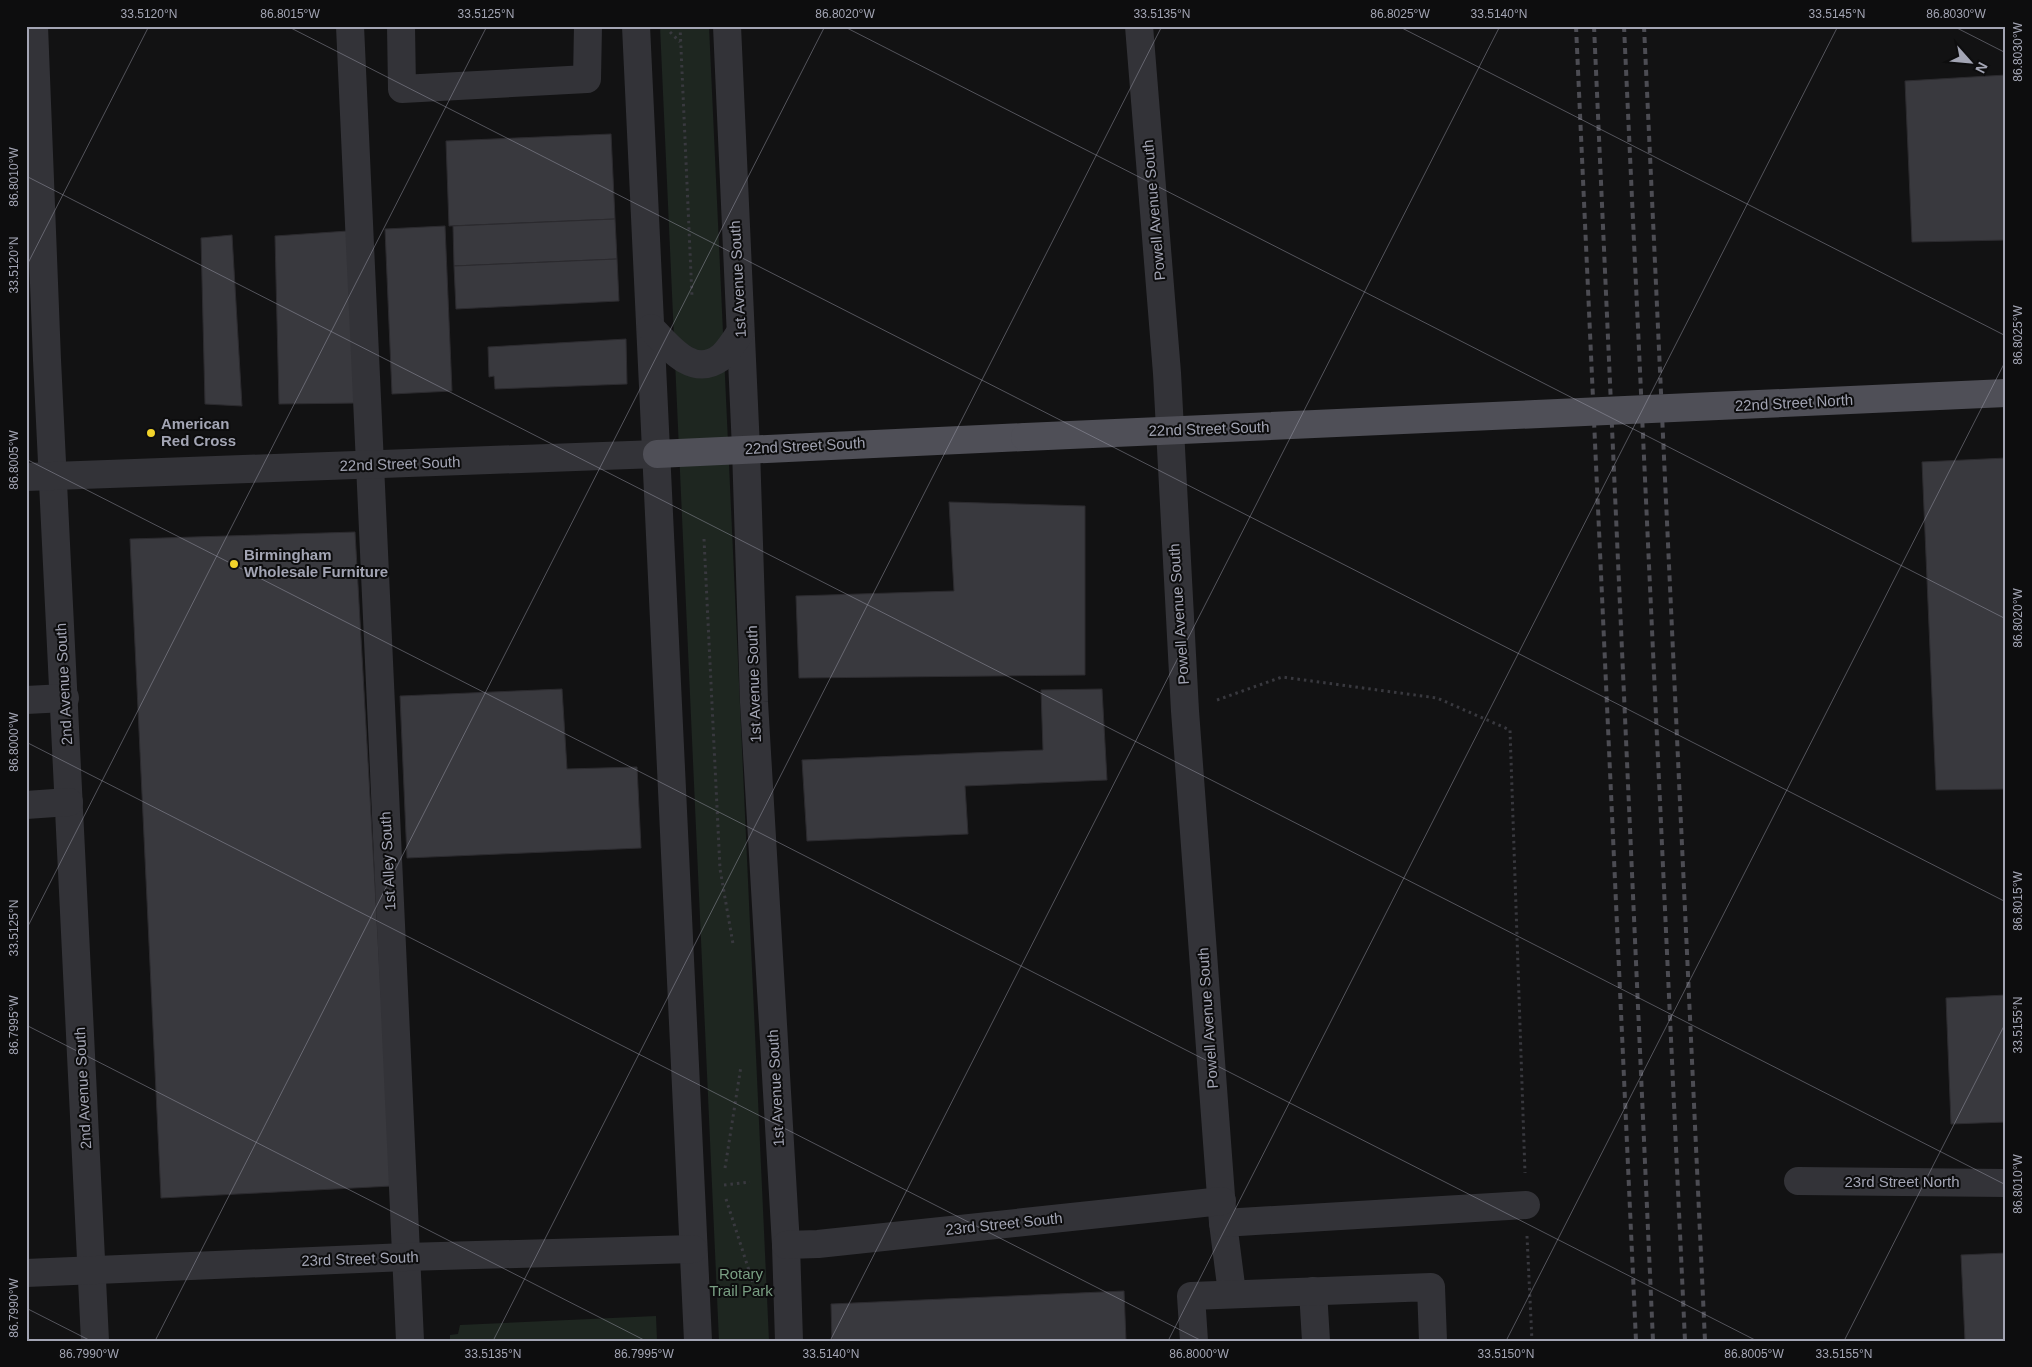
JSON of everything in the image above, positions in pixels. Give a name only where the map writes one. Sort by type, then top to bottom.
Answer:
[{"type":"main road","name":"22nd Street North","points":[[1583,413],[2006,393]]},
{"type":"main road","name":"22nd Street South","points":[[657,454],[1025,436],[1583,413]]},
{"type":"street","name":"2nd Avenue South","points":[[34,26],[95,1341]]},
{"type":"street","name":"1st Alley South","points":[[350,26],[410,1341]]},
{"type":"street","points":[[401,26],[402,89],[587,80],[588,26]]},
{"type":"street","points":[[636,26],[698,1341]]},
{"type":"street","name":"1st Avenue South","points":[[727,26],[746,449],[754,702],[786,1245],[789,1341]]},
{"type":"street","name":"Powell Avenue South","points":[[1139,26],[1167,373],[1185,710],[1222,1212],[1232,1293]]},
{"type":"street","points":[[651,328],[682,359],[702,364],[720,358],[740,333]]},
{"type":"street","name":"22nd Street South","points":[[26,477],[657,454]]},
{"type":"street","points":[[26,700],[65,698]]},
{"type":"street","points":[[26,805],[70,802]]},
{"type":"street","name":"23rd Street North","points":[[1798,1181],[2006,1183]]},
{"type":"street","name":"23rd Street South","points":[[786,1245],[1222,1212],[1526,1205]]},
{"type":"street","name":"23rd Street South","points":[[26,1272],[406,1257],[694,1249]]},
{"type":"street","points":[[1194,1341],[1191,1296],[1431,1287],[1433,1341]]},
{"type":"street","points":[[1314,1291],[1316,1341]]},
{"type":"path","points":[[669,26],[670,31],[680,43]]},
{"type":"path","points":[[680,26],[692,297]]},
{"type":"path","points":[[704,539],[720,869],[734,946]]},
{"type":"path","points":[[1185,710],[1282,677],[1437,698],[1510,730],[1532,1341]]},
{"type":"path","points":[[742,1061],[722,1185],[754,1289]]},
{"type":"green space","name":"Rotary Trail Park","points":[[660,26],[709,26],[769,1341],[719,1341]]},
{"type":"green space","points":[[656,1316],[657,1341],[450,1341],[450,1335],[458,1334],[460,1325]]},
{"type":"building","points":[[2006,75],[2006,240],[1912,242],[1905,81]]},
{"type":"building","points":[[611,134],[615,219],[449,226],[446,141]]},
{"type":"building","points":[[615,219],[617,259],[454,266],[453,226]]},
{"type":"building","points":[[445,226],[452,391],[392,394],[385,229]]},
{"type":"building","points":[[348,231],[359,403],[279,404],[275,236]]},
{"type":"building","points":[[232,235],[242,406],[205,404],[201,238]]},
{"type":"building","points":[[617,259],[619,301],[456,309],[454,266]]},
{"type":"building","points":[[626,339],[627,384],[495,389],[494,376],[489,377],[488,347]]},
{"type":"building","points":[[2006,458],[2006,789],[1936,790],[1922,462]]},
{"type":"building","points":[[949,502],[1085,506],[1085,675],[799,678],[796,596],[954,591]]},
{"type":"building","points":[[355,532],[392,1186],[161,1198],[130,539]]},
{"type":"building","points":[[562,689],[567,769],[637,767],[641,848],[407,858],[400,696]]},
{"type":"building","points":[[1102,689],[1107,780],[965,786],[968,834],[807,841],[802,760],[1043,750],[1041,690]]},
{"type":"building","points":[[2006,995],[2006,1122],[1951,1124],[1946,998]]},
{"type":"building","points":[[26,1160],[28,1208],[26,1208]]},
{"type":"building","points":[[2006,1253],[2006,1341],[1965,1341],[1961,1255]]},
{"type":"building","points":[[1124,1291],[1126,1341],[832,1341],[831,1304]]},
{"type":"railway","points":[[1576,26],[1636,1341]]},
{"type":"railway","points":[[1594,26],[1653,1341]]},
{"type":"railway","points":[[1624,26],[1685,1341]]},
{"type":"railway","points":[[1644,26],[1705,1341]]},
{"type":"place","name":"American Red Cross","points":[[151,433]]},
{"type":"place","name":"Birmingham Wholesale Furniture","points":[[234,564]]}]
